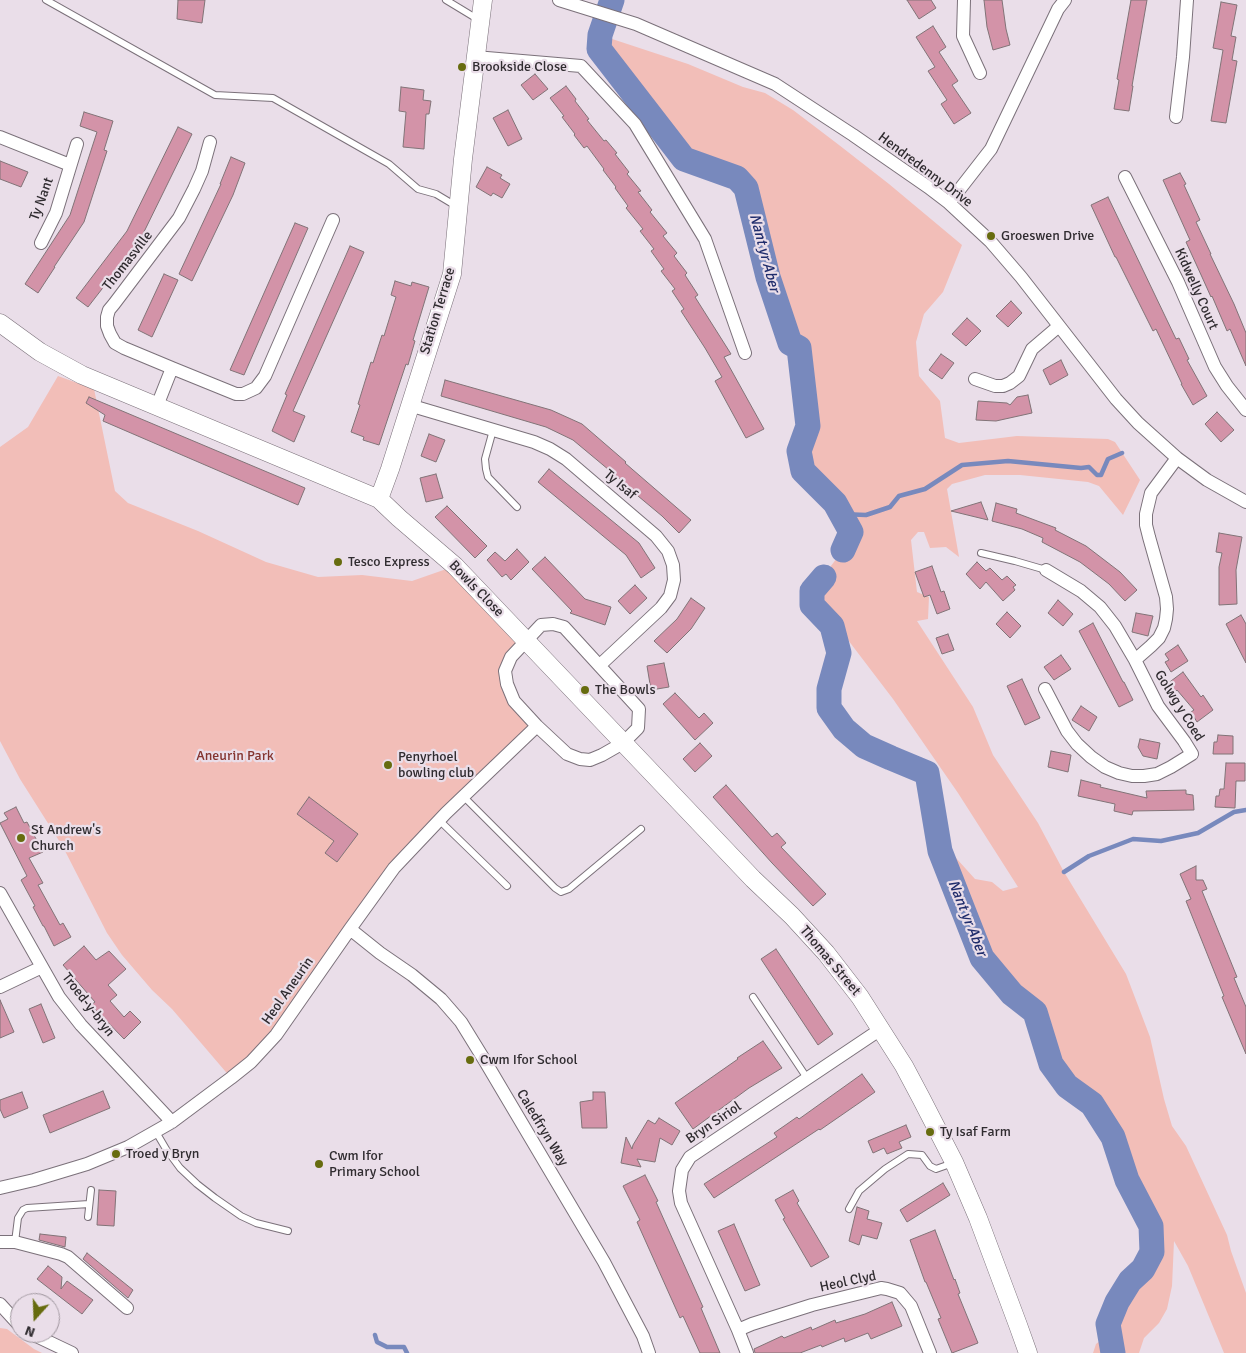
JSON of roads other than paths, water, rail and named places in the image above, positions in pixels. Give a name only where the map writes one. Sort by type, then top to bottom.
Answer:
[{"type":"main road","name":"Station Terrace","points":[[379,499],[452,274],[463,159],[484,0]]},
{"type":"main road","points":[[0,323],[40,352],[82,375],[379,499]]},
{"type":"main road","name":"Bowls Close","points":[[379,499],[455,566],[526,641]]},
{"type":"main road","name":"Thomas Street","points":[[526,641],[753,879],[826,952],[860,996],[922,1098],[954,1162],[978,1218],[1028,1353]]},
{"type":"street","name":"Hendredenny Drive","points":[[559,0],[636,24],[775,84],[853,135],[948,203],[990,241],[1021,276],[1126,411],[1177,458],[1207,480],[1246,502]]},
{"type":"street","points":[[964,0],[963,36],[980,73]]},
{"type":"street","points":[[948,203],[991,149],[1058,9],[1065,0]]},
{"type":"street","points":[[1176,117],[1184,57],[1187,0]]},
{"type":"street","points":[[475,57],[582,66],[635,124],[705,239],[745,353]]},
{"type":"street","name":"Ty Nant","points":[[0,137],[70,165]]},
{"type":"street","name":"Thomasville","points":[[210,142],[198,180],[179,218],[109,310],[107,326],[115,343],[236,394],[243,394],[256,388],[265,376],[333,220]]},
{"type":"street","name":"Ty Nant","points":[[40,243],[56,213],[77,144]]},
{"type":"street","name":"Kidwelly Court","points":[[1125,177],[1178,282],[1215,367],[1246,410]]},
{"type":"street","points":[[975,380],[995,386],[1003,386],[1010,383],[1019,376],[1032,348],[1060,326]]},
{"type":"street","points":[[157,406],[172,368]]},
{"type":"street","name":"Ty Isaf","points":[[409,405],[550,448],[566,459],[656,536],[668,551],[674,565],[674,580],[670,596],[661,608],[600,665]]},
{"type":"street","points":[[1135,660],[1159,638],[1166,619],[1166,597],[1148,537],[1146,514],[1151,493],[1177,458]]},
{"type":"street","name":"Golwg y Coed","points":[[1045,689],[1067,731],[1077,744],[1105,767],[1132,776],[1144,776],[1157,774],[1172,768],[1192,754],[1158,706],[1135,660],[1115,626],[1100,607],[1080,591],[1046,570]]},
{"type":"street","points":[[552,624],[564,628],[600,665],[639,708],[638,728],[623,743],[602,756],[590,760],[580,759],[567,754],[514,701],[507,684],[505,671],[511,657],[541,625],[552,624]]},
{"type":"street","name":"Heol Aneurin","points":[[0,1188],[87,1164],[128,1147],[172,1122],[251,1062],[276,1036],[394,868],[439,820],[537,726]]},
{"type":"street","name":"Troed-y-bryn","points":[[0,893],[59,996],[81,1025],[172,1122]]},
{"type":"street","name":"Caledfryn Way","points":[[350,929],[412,975],[441,1000],[461,1022],[604,1262],[643,1336],[649,1353]]},
{"type":"street","points":[[0,987],[42,967]]},
{"type":"street","name":"Bryn Siriol","points":[[747,1353],[681,1203],[679,1191],[682,1170],[690,1157],[881,1029]]},
{"type":"street","points":[[0,1242],[15,1242],[68,1257],[127,1308]]},
{"type":"street","name":"Heol Clyd","points":[[738,1330],[812,1305],[869,1291],[887,1289],[900,1293],[911,1306],[930,1353]]},
{"type":"street","points":[[0,1304],[10,1315]]},
{"type":"street","points":[[51,1343],[72,1353]]},
{"type":"lane","points":[[46,0],[215,95],[273,98],[389,164],[418,189],[436,194],[459,208]]},
{"type":"lane","points":[[446,0],[480,21]]},
{"type":"lane","points":[[494,430],[484,459],[488,477],[517,507]]},
{"type":"lane","points":[[981,553],[1046,570]]},
{"type":"lane","points":[[464,796],[554,888],[561,892],[569,889],[641,829]]},
{"type":"lane","points":[[439,820],[507,886]]},
{"type":"lane","points":[[753,997],[808,1078]]},
{"type":"lane","points":[[156,1132],[180,1168],[215,1198],[241,1216],[256,1223],[288,1231]]},
{"type":"lane","points":[[849,1209],[859,1191],[885,1169],[908,1154],[922,1155],[930,1166],[936,1169],[954,1162]]},
{"type":"lane","points":[[88,1218],[91,1190]]},
{"type":"lane","points":[[15,1242],[18,1218],[23,1210],[27,1208],[89,1204]]},
{"type":"waterway","name":"Nant yr Aber","points":[[612,0],[600,35],[599,49],[684,159],[737,178],[746,188],[768,277],[790,343],[799,348],[808,426],[799,451],[803,471],[835,503],[851,532],[843,550]]},
{"type":"waterway","points":[[841,514],[866,515],[890,507],[899,496],[925,489],[962,465],[1008,461],[1081,468],[1089,467],[1097,475],[1101,475],[1108,459],[1122,453]]},
{"type":"waterway","name":"Nant yr Aber","points":[[824,577],[812,591],[812,605],[832,626],[839,653],[829,689],[829,708],[844,729],[864,746],[927,773],[940,851],[982,958],[1012,994],[1035,1012],[1051,1064],[1067,1086],[1092,1104],[1113,1137],[1127,1180],[1151,1226],[1152,1252],[1143,1269],[1130,1281],[1117,1302],[1108,1324],[1113,1353]]},
{"type":"waterway","points":[[1064,872],[1089,856],[1133,839],[1161,841],[1198,833],[1234,812],[1246,810]]},
{"type":"waterway","points":[[375,1335],[377,1342],[387,1347],[404,1347],[407,1353]]},
{"type":"place","name":"Brookside Close","points":[[462,67]]},
{"type":"place","name":"Groeswen Drive","points":[[991,236]]},
{"type":"place","name":"Tesco Express","points":[[338,562]]},
{"type":"place","name":"The Bowls","points":[[585,690]]},
{"type":"place","name":"Penyrhoel bowling club","points":[[388,765]]},
{"type":"place","name":"St Andrew's Church","points":[[21,838]]},
{"type":"place","name":"Cwm Ifor School","points":[[470,1060]]},
{"type":"place","name":"Ty Isaf Farm","points":[[930,1132]]},
{"type":"place","name":"Troed y Bryn","points":[[116,1154]]},
{"type":"place","name":"Cwm Ifor Primary School","points":[[319,1164]]},
{"type":"park label","name":"Aneurin Park","points":[[235,756]]}]
